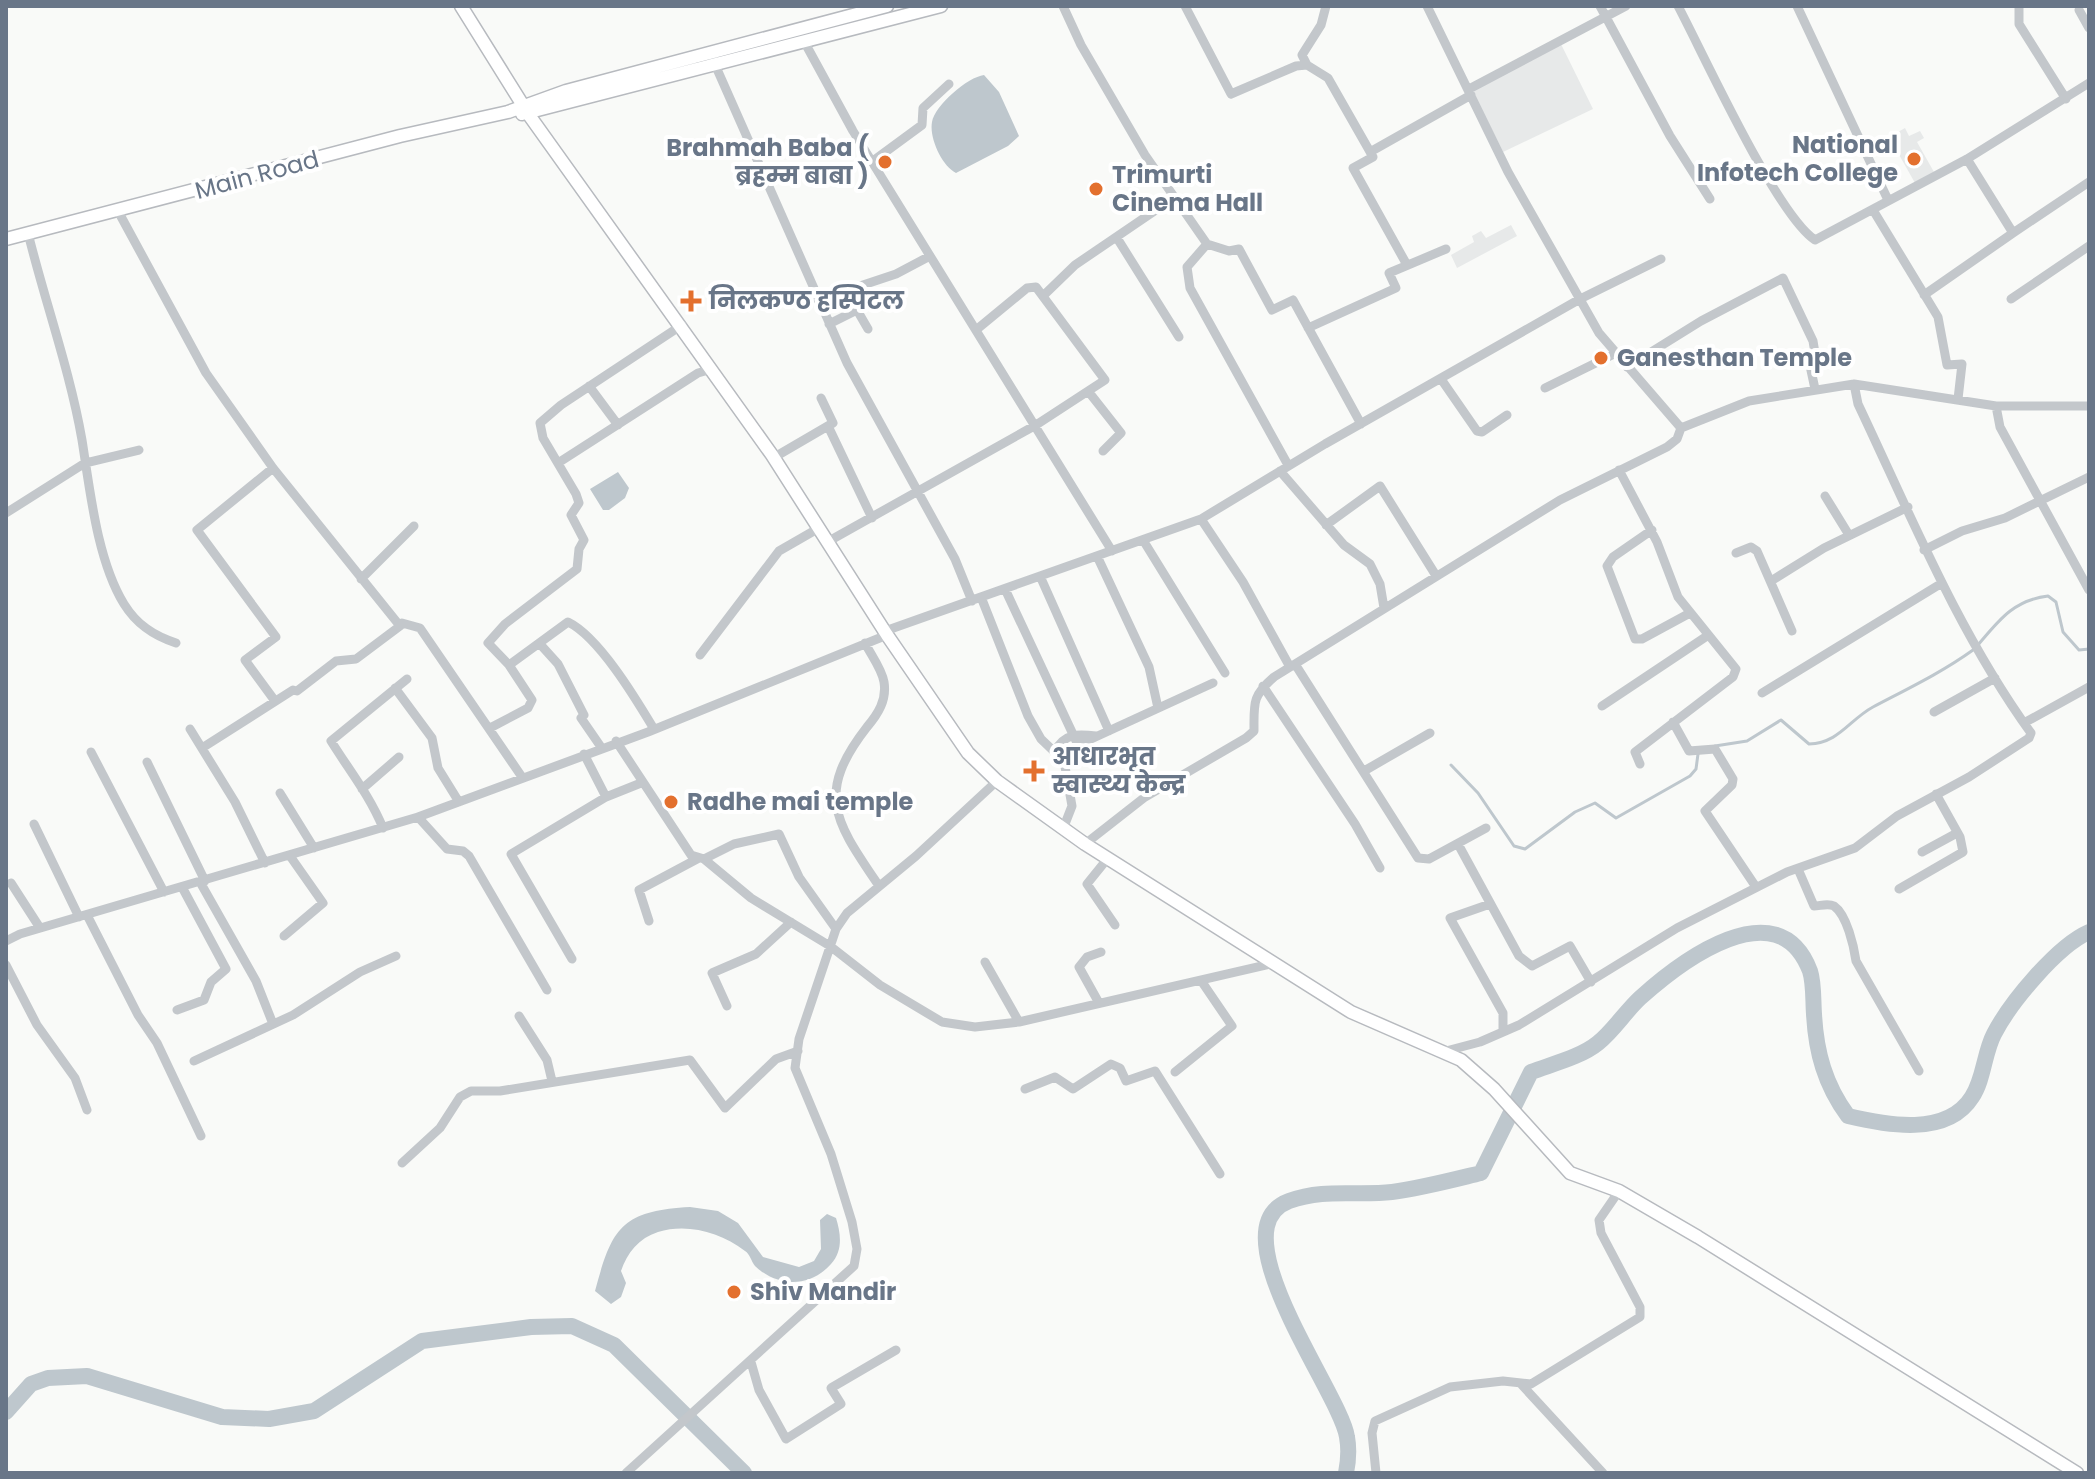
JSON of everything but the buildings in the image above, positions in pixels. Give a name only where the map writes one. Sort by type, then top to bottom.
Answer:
[{"type":"main road","points":[[461,6],[526,110],[682,325],[968,753],[997,781],[1085,844],[1351,1012],[1446,1051],[1494,1089],[1542,1146],[1570,1173],[1619,1191],[2077,1473]]},
{"type":"main road","name":"Main Road","points":[[6,239],[400,136],[526,110],[712,59],[887,6]]},
{"type":"main road","name":"Main Road","points":[[712,59],[805,43],[908,10],[941,6]]},
{"type":"street","points":[[1063,6],[1081,45],[1116,101],[1114,103],[1207,244],[1229,251],[1239,249],[1272,310],[1293,300],[1361,424]]},
{"type":"street","points":[[1185,6],[1231,94],[1307,65]]},
{"type":"street","points":[[1326,6],[1321,25],[1302,55],[1307,65],[1328,78],[1373,157],[1353,168],[1407,265]]},
{"type":"street","points":[[1427,6],[1508,172],[1580,299],[1614,354],[1681,428]]},
{"type":"street","points":[[1600,6],[1670,136],[1710,199]]},
{"type":"street","points":[[1370,152],[1470,92],[1626,6]]},
{"type":"street","points":[[1678,6],[1754,152],[1807,235],[1815,240],[1967,159],[2089,83]]},
{"type":"street","points":[[1797,6],[1888,200]]},
{"type":"street","points":[[2019,6],[2019,24],[2066,99]]},
{"type":"street","points":[[2079,10],[2089,28]]},
{"type":"street","points":[[805,43],[930,256],[1112,551]]},
{"type":"street","points":[[712,59],[829,324],[976,599],[1028,716],[1041,739],[1064,761],[1072,806],[1063,829]]},
{"type":"street","points":[[873,161],[922,125],[923,108],[949,84]]},
{"type":"street","points":[[1967,159],[2013,233]]},
{"type":"street","points":[[1924,295],[2089,182]]},
{"type":"street","points":[[1044,295],[1075,265],[1175,197]]},
{"type":"street","points":[[1873,210],[1938,317],[1947,365],[1962,364],[1958,399]]},
{"type":"street","points":[[118,211],[206,373],[273,468],[400,626]]},
{"type":"street","points":[[28,233],[82,438],[92,511],[124,605],[153,635],[176,643]]},
{"type":"street","points":[[1117,238],[1179,337]]},
{"type":"street","points":[[1207,244],[1187,267],[1190,288],[1284,468],[1326,525],[1344,545],[1370,564],[1380,584],[1384,608]]},
{"type":"street","points":[[2011,299],[2089,246]]},
{"type":"street","points":[[1308,328],[1396,288],[1389,273],[1446,249]]},
{"type":"street","points":[[818,300],[896,274],[930,256]]},
{"type":"street","points":[[6,941],[40,928],[418,817],[654,729],[886,633],[1201,519],[1284,468],[1580,299],[1661,259]]},
{"type":"street","points":[[1627,367],[1701,321],[1783,278],[1813,341],[1815,353],[1809,361],[1815,389]]},
{"type":"street","points":[[829,541],[1036,425],[1105,380],[1036,287],[1027,288],[976,330]]},
{"type":"street","points":[[829,324],[857,310],[868,329]]},
{"type":"street","points":[[490,728],[528,708],[532,700],[509,665],[488,643],[505,624],[577,569],[579,549],[584,540],[571,515],[579,503],[543,438],[540,423],[589,386],[682,325]]},
{"type":"street","points":[[1545,388],[1614,354]]},
{"type":"street","points":[[558,463],[698,373],[712,369]]},
{"type":"street","points":[[1441,379],[1477,431],[1482,432],[1507,415]]},
{"type":"street","points":[[1446,1051],[1480,1042],[1503,1031],[1591,982],[1677,928],[1756,887],[1855,848],[1897,816],[2025,743],[2031,733],[1995,678],[1924,550],[1908,507],[1858,404],[1854,384]]},
{"type":"street","points":[[1085,844],[1145,797],[1254,731],[1254,700],[1263,686],[1435,574],[1560,500],[1667,447],[1677,439],[1681,428],[1749,401],[1854,384],[1996,406],[2089,406]]},
{"type":"street","points":[[589,386],[618,425]]},
{"type":"street","points":[[1088,391],[1121,433],[1103,451]]},
{"type":"street","points":[[773,458],[833,423],[821,398]]},
{"type":"street","points":[[1996,406],[2000,427],[2089,590]]},
{"type":"street","points":[[828,426],[872,518]]},
{"type":"street","points":[[6,513],[85,463],[139,450]]},
{"type":"street","points":[[273,468],[197,530],[276,637],[245,660],[275,701]]},
{"type":"street","points":[[1619,470],[1652,530],[1678,597],[1736,669],[1736,674],[1635,752],[1640,764]]},
{"type":"street","points":[[1924,550],[2089,477]]},
{"type":"street","points":[[1326,525],[1380,486],[1435,574]]},
{"type":"street","points":[[1825,496],[1849,535]]},
{"type":"street","points":[[1771,581],[1849,535],[1908,507]]},
{"type":"street","points":[[1201,519],[1418,858],[1429,859],[1486,828]]},
{"type":"street","points":[[361,579],[414,526]]},
{"type":"street","points":[[700,655],[779,551],[819,528]]},
{"type":"street","points":[[1652,530],[1613,557],[1607,566],[1635,639],[1642,639],[1690,613]]},
{"type":"street","points":[[1143,540],[1225,673]]},
{"type":"street","points":[[1736,553],[1755,548],[1792,631]]},
{"type":"street","points":[[1097,556],[1149,667],[1158,708]]},
{"type":"street","points":[[1040,576],[1109,731]]},
{"type":"street","points":[[1762,693],[1942,583]]},
{"type":"street","points":[[1005,589],[1078,745]]},
{"type":"street","points":[[202,748],[293,690],[297,691],[336,661],[356,659],[402,623],[420,628],[522,777]]},
{"type":"street","points":[[509,665],[571,623],[587,636],[613,669],[654,729]]},
{"type":"street","points":[[1602,706],[1707,636]]},
{"type":"street","points":[[539,643],[558,664],[584,715],[581,718],[601,747]]},
{"type":"street","points":[[865,643],[884,680],[884,695],[879,711],[840,766],[835,796],[850,844],[879,886]]},
{"type":"street","points":[[1934,712],[1995,678]]},
{"type":"street","points":[[383,828],[331,741],[407,679]]},
{"type":"street","points":[[1064,761],[1078,745],[1213,683]]},
{"type":"street","points":[[1263,686],[1355,824],[1380,868]]},
{"type":"street","points":[[2024,723],[2089,687]]},
{"type":"street","points":[[395,688],[432,738],[438,768],[459,802]]},
{"type":"street","points":[[1673,722],[1689,751],[1715,749],[1733,779],[1732,785],[1705,811],[1756,887]]},
{"type":"street","points":[[190,729],[235,802],[265,863]]},
{"type":"street","points":[[1364,771],[1430,733]]},
{"type":"street","points":[[1055,751],[1060,742],[1075,734],[1096,736]]},
{"type":"street","points":[[616,741],[682,843],[751,898],[830,946],[880,985],[942,1022],[975,1027],[1019,1022],[1275,963]]},
{"type":"street","points":[[91,752],[164,892]]},
{"type":"street","points":[[584,754],[606,797]]},
{"type":"street","points":[[362,789],[399,757]]},
{"type":"street","points":[[147,762],[202,882],[256,981],[273,1024]]},
{"type":"street","points":[[626,1473],[642,1462],[854,1266],[857,1249],[831,1154],[795,1068],[798,1051],[836,929],[847,913],[997,781]]},
{"type":"street","points":[[572,959],[511,854],[606,797],[641,783]]},
{"type":"street","points":[[280,793],[314,848]]},
{"type":"street","points":[[1899,889],[1960,855],[1963,849],[1936,794]]},
{"type":"street","points":[[787,802],[835,796]]},
{"type":"street","points":[[418,817],[447,849],[463,851],[469,856],[547,990]]},
{"type":"street","points":[[34,824],[138,1015],[157,1043],[201,1136]]},
{"type":"street","points":[[1922,852],[1957,833]]},
{"type":"street","points":[[649,921],[639,890],[734,844],[779,834],[799,877],[836,929]]},
{"type":"street","points":[[1458,844],[1513,948],[1532,966],[1570,946],[1591,982]]},
{"type":"street","points":[[284,936],[323,903],[290,856]]},
{"type":"street","points":[[1108,858],[1087,884],[1115,925]]},
{"type":"street","points":[[1798,869],[1814,906],[1828,904],[1837,909],[1853,944],[1856,961],[1919,1071]]},
{"type":"street","points":[[11,883],[40,928]]},
{"type":"street","points":[[177,1010],[204,1000],[211,982],[226,969],[182,887]]},
{"type":"street","points":[[1490,904],[1450,918],[1503,1013],[1503,1031]]},
{"type":"street","points":[[727,1006],[712,973],[756,954],[791,922]]},
{"type":"street","points":[[1099,1003],[1079,967],[1087,957],[1101,952]]},
{"type":"street","points":[[194,1061],[273,1024],[360,972],[396,956]]},
{"type":"street","points":[[985,962],[1019,1022]]},
{"type":"street","points":[[6,965],[37,1025],[75,1078],[87,1110]]},
{"type":"street","points":[[1175,1072],[1232,1026],[1202,982]]},
{"type":"street","points":[[519,1016],[547,1060],[552,1081]]},
{"type":"street","points":[[402,1163],[440,1128],[460,1097],[471,1091],[500,1091],[690,1060],[725,1108],[776,1059],[798,1051]]},
{"type":"street","points":[[1025,1089],[1055,1077],[1073,1089],[1111,1064],[1120,1068],[1126,1081],[1155,1071],[1220,1174]]},
{"type":"street","points":[[1376,1473],[1372,1433],[1375,1421],[1385,1415],[1450,1387],[1503,1381],[1521,1384],[1542,1379],[1640,1317],[1640,1307],[1601,1233],[1599,1220],[1619,1191]]},
{"type":"street","points":[[751,1362],[759,1390],[786,1439],[841,1404],[831,1388],[896,1350]]},
{"type":"street","points":[[1521,1384],[1603,1473]]},
{"type":"shaded area","points":[[1559,40],[1593,109],[1503,152],[1471,87]]},
{"type":"shaded area","points":[[984,75],[999,92],[1019,136],[1008,146],[956,173],[938,151],[932,128],[934,115],[953,93]]},
{"type":"shaded area","name":"National Infotech College","points":[[1905,128],[1909,136],[1920,131],[1924,138],[1917,142],[1934,172],[1915,183],[1889,137]]},
{"type":"shaded area","points":[[1511,225],[1517,236],[1457,268],[1451,255],[1474,242],[1472,236],[1481,231],[1486,238]]},
{"type":"shaded area","points":[[618,472],[629,488],[625,498],[609,510],[603,510],[590,489]]},
{"type":"shaded area","points":[[690,1207],[718,1211],[738,1223],[763,1257],[799,1267],[814,1261],[821,1249],[820,1220],[827,1214],[836,1218],[838,1224],[838,1254],[823,1272],[814,1277],[804,1281],[784,1281],[764,1273],[755,1266],[747,1252],[714,1234],[692,1229],[669,1229],[645,1238],[630,1252],[621,1271],[626,1283],[621,1297],[611,1304],[595,1291],[607,1252],[623,1227],[648,1213]]},
{"type":"waterway","points":[[1978,645],[2016,607],[2048,596],[2056,602],[2063,632],[2079,650],[2089,649]]},
{"type":"waterway","points":[[1715,746],[1747,741],[1781,720],[1809,744],[1828,740],[1873,707],[1973,650]]},
{"type":"waterway","points":[[1451,765],[1478,793],[1514,846],[1525,849],[1575,812],[1595,803],[1616,818],[1690,776],[1696,769],[1698,754]]},
{"type":"waterway","points":[[1346,1473],[1348,1441],[1340,1416],[1288,1313],[1273,1277],[1266,1244],[1270,1217],[1289,1201],[1327,1193],[1392,1192],[1481,1173],[1531,1072],[1591,1048],[1640,998],[1679,967],[1703,951],[1753,933],[1776,935],[1795,947],[1810,971],[1820,1055],[1833,1092],[1848,1116],[1915,1125],[1947,1118],[1961,1110],[1972,1097],[1991,1041],[2011,1007],[2049,962],[2089,932]]},
{"type":"waterway","points":[[6,1412],[31,1384],[48,1378],[87,1376],[222,1417],[269,1419],[314,1411],[422,1341],[531,1327],[572,1326],[614,1345],[744,1473]]},
{"type":"place","name":"National Infotech College","points":[[1914,159]]},
{"type":"place","name":"Brahmah Baba ( ब्रहम्म बाबा )","points":[[885,162]]},
{"type":"place","name":"Trimurti Cinema Hall","points":[[1096,189]]},
{"type":"place","name":"निलकण्ठ हस्पिटल","points":[[691,301]]},
{"type":"place","name":"Ganesthan Temple","points":[[1601,358]]},
{"type":"place","name":"आधारभूत स्वास्थ्य केन्द्र","points":[[1034,771]]},
{"type":"place","name":"Radhe mai temple","points":[[671,802]]},
{"type":"place","name":"Shiv Mandir","points":[[734,1292]]}]
